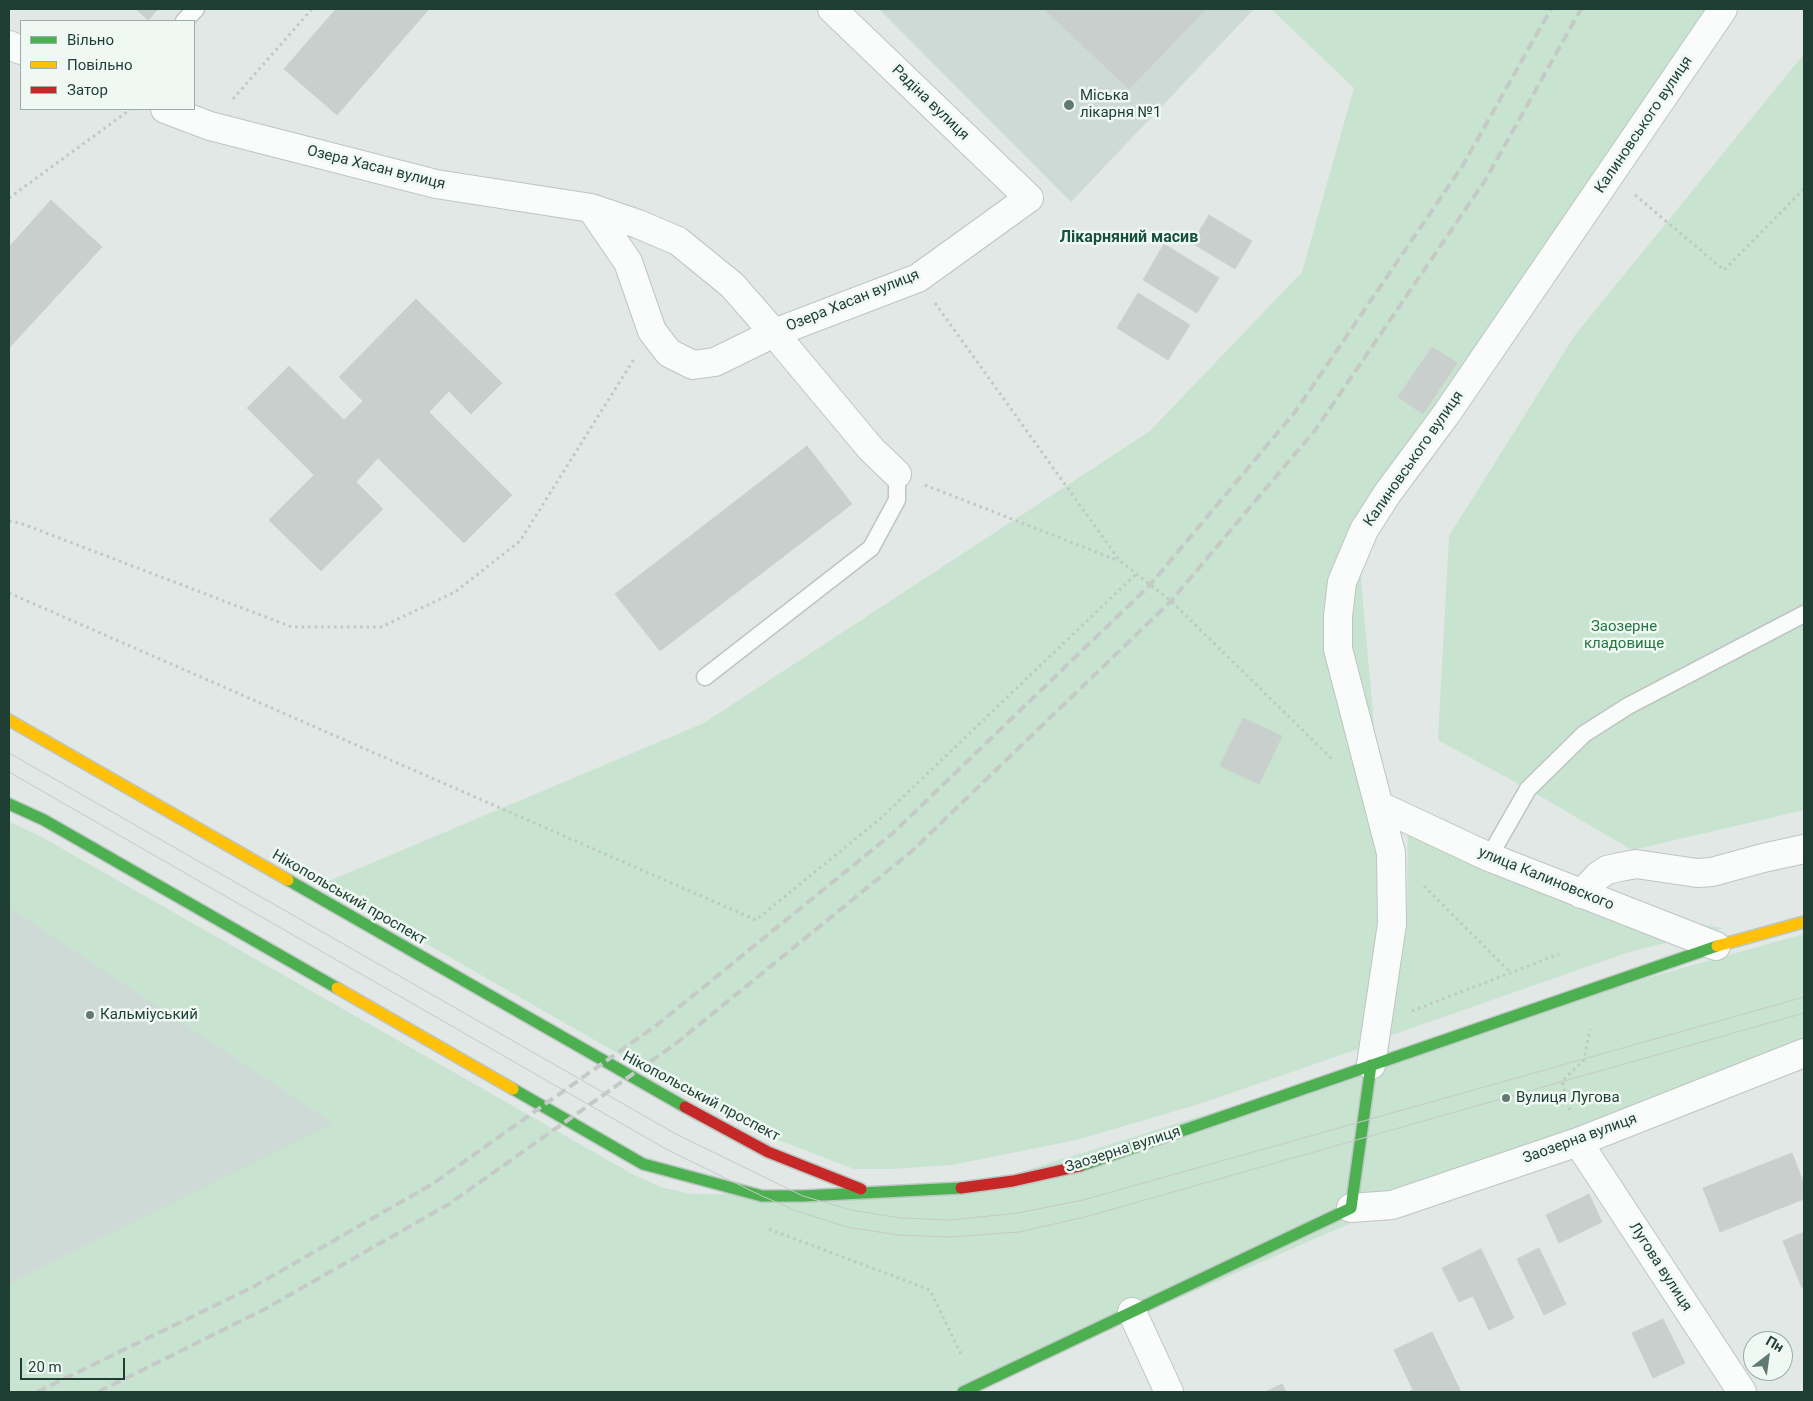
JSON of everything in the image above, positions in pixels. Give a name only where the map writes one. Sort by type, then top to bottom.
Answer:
[{"type":"main road","name":"Нікопольський проспект","points":[[9,720],[707,1120],[768,1152],[866,1192]]},
{"type":"main road","points":[[9,804],[44,820],[643,1164],[762,1196],[803,1196],[866,1192]]},
{"type":"main road","name":"Заозерна вулиця","points":[[866,1192],[954,1189],[1013,1182],[1072,1168],[1716,946],[1804,922]]},
{"type":"main road","points":[[1351,1208],[1371,1065]]},
{"type":"main road","name":"Заозерна вулиця","points":[[964,1392],[1351,1208]]},
{"type":"street","name":"Радіна вулиця","points":[[832,9],[1029,198]]},
{"type":"street","name":"Калиновського вулиця","points":[[1371,1065],[1392,924],[1391,853],[1338,649],[1338,616],[1342,582],[1364,530],[1386,494],[1447,413],[1723,9]]},
{"type":"street","name":"Озера Хасан вулиця","points":[[168,110],[210,126],[436,184],[591,208],[638,224],[678,241],[732,285],[774,332],[871,449],[897,474]]},
{"type":"street","name":"Озера Хасан вулиця","points":[[591,208],[628,262],[652,331],[669,353],[693,365],[715,362],[774,332],[918,278],[1029,198]]},
{"type":"street","name":"улица Калиновского","points":[[1380,806],[1489,857],[1716,946]]},
{"type":"street","points":[[1581,894],[1598,876],[1608,870],[1620,867],[1636,864],[1697,873],[1712,872],[1804,849]]},
{"type":"street","name":"Заозерна вулиця","points":[[1351,1208],[1392,1205],[1578,1142],[1804,1053]]},
{"type":"street","name":"Лугова вулиця","points":[[1578,1142],[1742,1392]]},
{"type":"street","points":[[1132,1312],[1169,1392]]},
{"type":"lane","points":[[185,20],[196,9]]},
{"type":"lane","points":[[705,677],[871,548],[897,500],[897,474]]},
{"type":"lane","points":[[1489,857],[1528,788],[1584,734],[1628,706],[1804,614]]},
{"type":"path","points":[[210,126],[312,9]]},
{"type":"path","points":[[9,198],[130,110]]},
{"type":"path","points":[[1610,174],[1724,270],[1804,189]]},
{"type":"path","points":[[918,278],[1120,561],[1171,601],[1338,766]]},
{"type":"path","points":[[9,521],[20,523],[292,627],[381,627],[455,592],[520,541],[652,331]]},
{"type":"path","points":[[897,474],[1120,561]]},
{"type":"path","points":[[9,592],[756,920],[881,818],[1136,574]]},
{"type":"path","points":[[1391,853],[1510,972]]},
{"type":"path","points":[[1376,1025],[1559,954]]},
{"type":"path","points":[[1578,1142],[1562,1081],[1584,1060],[1590,1029]]},
{"type":"path","points":[[765,1228],[930,1290],[976,1386]]},
{"type":"shaded area","name":"Міська лікарня №1","points":[[879,9],[1254,9],[1071,202]]},
{"type":"shaded area","name":"Кальміуський","points":[[9,907],[334,1123],[9,1285]]},
{"type":"green space","points":[[1271,9],[1725,9],[1382,494],[1362,559],[1361,581],[1379,780],[1378,925],[1358,1049],[1199,1104],[1076,1140],[952,1165],[891,1169],[854,1169],[773,1138],[715,1109],[322,884],[704,723],[1150,431],[1302,272],[1354,88]]},
{"type":"green space","name":"Заозерне кладовище","points":[[1804,54],[1804,810],[1632,850],[1528,789],[1438,740],[1449,536],[1575,335]]},
{"type":"green space","points":[[1408,804],[1509,870],[1658,918],[1724,928],[1629,952],[1389,1036],[1407,925]]},
{"type":"green space","points":[[9,822],[38,835],[634,1175],[664,1188],[691,1194],[891,1195],[956,1192],[1640,980],[1804,934],[1804,1053],[1392,1205],[963,1392],[9,1392],[9,1285],[333,1123],[9,907]]},
{"type":"building","points":[[136,9],[158,9],[148,20]]},
{"type":"building","points":[[336,9],[429,9],[337,115],[284,69]]},
{"type":"building","points":[[1044,9],[1206,9],[1129,89]]},
{"type":"building","points":[[51,200],[102,247],[9,348],[9,247]]},
{"type":"building","points":[[1209,215],[1252,241],[1235,269],[1192,243]]},
{"type":"building","points":[[1164,244],[1219,278],[1197,313],[1143,280]]},
{"type":"building","points":[[1138,293],[1190,325],[1168,360],[1117,328]]},
{"type":"building","points":[[416,299],[502,383],[471,414],[449,391],[429,412],[512,495],[464,543],[378,458],[356,482],[383,509],[321,571],[269,520],[314,475],[247,408],[289,366],[344,420],[363,401],[339,377]]},
{"type":"building","points":[[1432,347],[1457,363],[1423,414],[1398,397]]},
{"type":"building","points":[[807,446],[852,504],[660,651],[615,594]]},
{"type":"building","points":[[1243,718],[1282,736],[1259,784],[1220,766]]},
{"type":"building","points":[[1792,1153],[1804,1184],[1804,1199],[1720,1232],[1703,1188]]},
{"type":"building","points":[[1589,1194],[1602,1222],[1559,1243],[1546,1215]]},
{"type":"building","points":[[1804,1232],[1804,1287],[1802,1288],[1783,1241]]},
{"type":"building","points":[[1539,1248],[1566,1304],[1544,1315],[1517,1259]]},
{"type":"building","points":[[1481,1249],[1514,1318],[1489,1330],[1473,1296],[1459,1302],[1442,1268]]},
{"type":"building","points":[[1663,1319],[1685,1363],[1653,1378],[1632,1333]]},
{"type":"building","points":[[1432,1332],[1461,1392],[1408,1392],[1413,1390],[1394,1350]]},
{"type":"building","points":[[1282,1384],[1286,1392],[1265,1392]]},
{"type":"tram line","points":[[9,753],[676,1134],[803,1196],[851,1210],[901,1218],[951,1220],[1018,1213],[1083,1200],[1804,997]]},
{"type":"tram line","points":[[9,772],[666,1149],[797,1211],[847,1227],[898,1235],[950,1237],[1019,1232],[1085,1217],[1804,1013]]},
{"type":"railway","points":[[37,1392],[253,1287],[434,1183],[658,1024],[893,833],[1150,585],[1295,412],[1463,165],[1551,9]]},
{"type":"railway","points":[[98,1392],[265,1309],[449,1204],[674,1045],[911,852],[1171,601],[1316,429],[1486,179],[1581,9]]},
{"type":"traffic: fast","points":[[9,804],[44,820],[337,988]]},
{"type":"traffic: fast","points":[[288,880],[685,1107]]},
{"type":"traffic: fast","points":[[1080,1166],[1717,946]]},
{"type":"traffic: fast","points":[[963,1392],[1351,1208],[1371,1065]]},
{"type":"traffic: fast","points":[[513,1089],[643,1164],[762,1196],[803,1196],[961,1188]]},
{"type":"traffic: slow","points":[[9,720],[288,880]]},
{"type":"traffic: slow","points":[[1717,946],[1804,922]]},
{"type":"traffic: slow","points":[[337,988],[513,1089]]},
{"type":"traffic: jam","points":[[685,1107],[768,1152],[861,1189]]},
{"type":"traffic: jam","points":[[961,1188],[1013,1181],[1080,1166]]},
{"type":"place","name":"Міська лікарня №1","points":[[1069,105]]},
{"type":"place","name":"Кальміуський","points":[[90,1015]]},
{"type":"place","name":"Вулиця Лугова","points":[[1506,1098]]},
{"type":"district","name":"Лікарняний масив","points":[[1129,238]]}]
